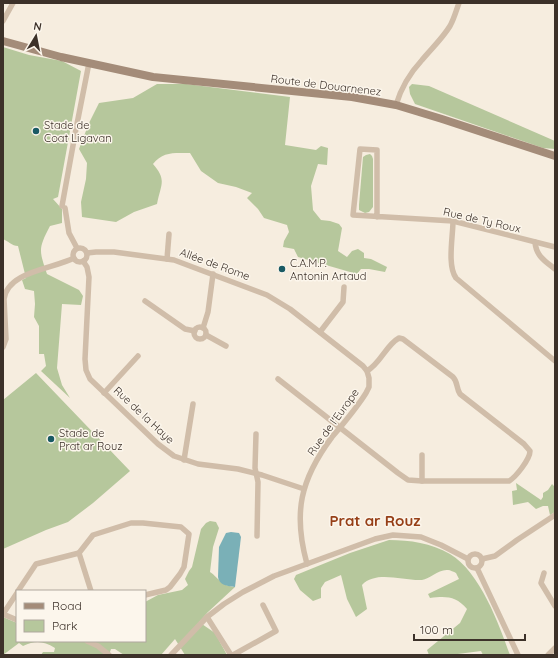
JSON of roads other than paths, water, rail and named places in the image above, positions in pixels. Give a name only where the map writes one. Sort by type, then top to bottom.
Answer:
[{"type":"main road","name":"Route de Douarnenez","points":[[3,41],[34,50],[153,77],[352,98],[396,105],[555,156]]},
{"type":"street","points":[[3,21],[13,3]]},
{"type":"street","points":[[396,105],[402,89],[410,75],[421,60],[442,38],[450,26],[458,3]]},
{"type":"street","points":[[77,248],[69,233],[64,207],[76,129],[89,63]]},
{"type":"street","name":"Rue de Ty Roux","points":[[377,217],[377,150],[360,149],[353,215],[377,217],[453,221],[555,247]]},
{"type":"street","points":[[453,221],[452,271],[456,278],[555,361]]},
{"type":"street","points":[[167,259],[169,234]]},
{"type":"street","points":[[535,242],[539,256],[555,269]]},
{"type":"street","points":[[77,248],[84,248],[87,253],[86,258],[79,262],[74,258],[73,252],[77,248]]},
{"type":"street","name":"Allée de Rome","points":[[87,253],[106,252],[167,259],[185,263],[260,292],[284,304],[320,332]]},
{"type":"street","points":[[3,347],[6,339],[3,302],[4,295],[10,285],[15,280],[36,271],[65,263],[74,258]]},
{"type":"street","name":"Rue de la Haye","points":[[83,261],[87,267],[89,277],[85,365],[90,379],[164,449],[174,456],[198,464],[256,473],[304,489]]},
{"type":"street","points":[[213,274],[208,312],[203,328],[206,335],[226,346]]},
{"type":"street","points":[[278,379],[408,480],[509,481],[527,460],[530,451],[521,442],[460,394],[456,381],[453,377],[403,339],[399,338],[394,341],[375,366],[367,371],[353,357],[320,332],[343,302],[344,287]]},
{"type":"street","points":[[145,301],[185,329],[195,331],[199,328],[203,328]]},
{"type":"street","points":[[195,331],[198,339],[204,338],[206,335]]},
{"type":"street","points":[[104,393],[138,356]]},
{"type":"street","name":"Rue de l'Europe","points":[[307,564],[301,541],[300,523],[301,504],[307,479],[314,464],[367,392],[370,382],[367,371]]},
{"type":"street","points":[[184,460],[193,404]]},
{"type":"street","points":[[256,434],[256,473],[258,482],[257,536]]},
{"type":"street","points":[[422,455],[422,481]]},
{"type":"street","points":[[482,559],[495,556],[555,515]]},
{"type":"street","points":[[19,590],[36,564],[79,553],[93,535],[131,523],[182,527],[189,534],[186,561],[180,574],[166,590],[146,595]]},
{"type":"street","points":[[171,655],[207,617],[224,604],[254,586],[274,576],[375,539],[398,535],[427,538],[468,559],[468,563],[471,566],[477,568],[518,655]]},
{"type":"street","points":[[79,553],[90,590]]},
{"type":"street","points":[[468,559],[472,555],[476,554],[482,559]]},
{"type":"street","points":[[477,568],[482,564],[482,559]]},
{"type":"street","points":[[544,572],[541,583],[555,606]]},
{"type":"street","points":[[16,595],[3,614],[16,620]]},
{"type":"street","points":[[207,617],[232,655],[276,631],[264,606]]},
{"type":"street","points":[[89,642],[98,646],[109,655]]},
{"type":"street","points":[[548,655],[555,648]]},
{"type":"water","points":[[226,533],[239,533],[241,537],[235,587],[226,586],[220,582],[218,577],[219,547]]},
{"type":"place","name":"Stade de Coat Ligavan","points":[[36,131]]},
{"type":"place","name":"C.A.M.P. Antonin Artaud","points":[[282,269]]},
{"type":"place","name":"Stade de Prat ar Rouz","points":[[51,439]]},
{"type":"district","name":"Prat ar Rouz","points":[[375,520]]}]
